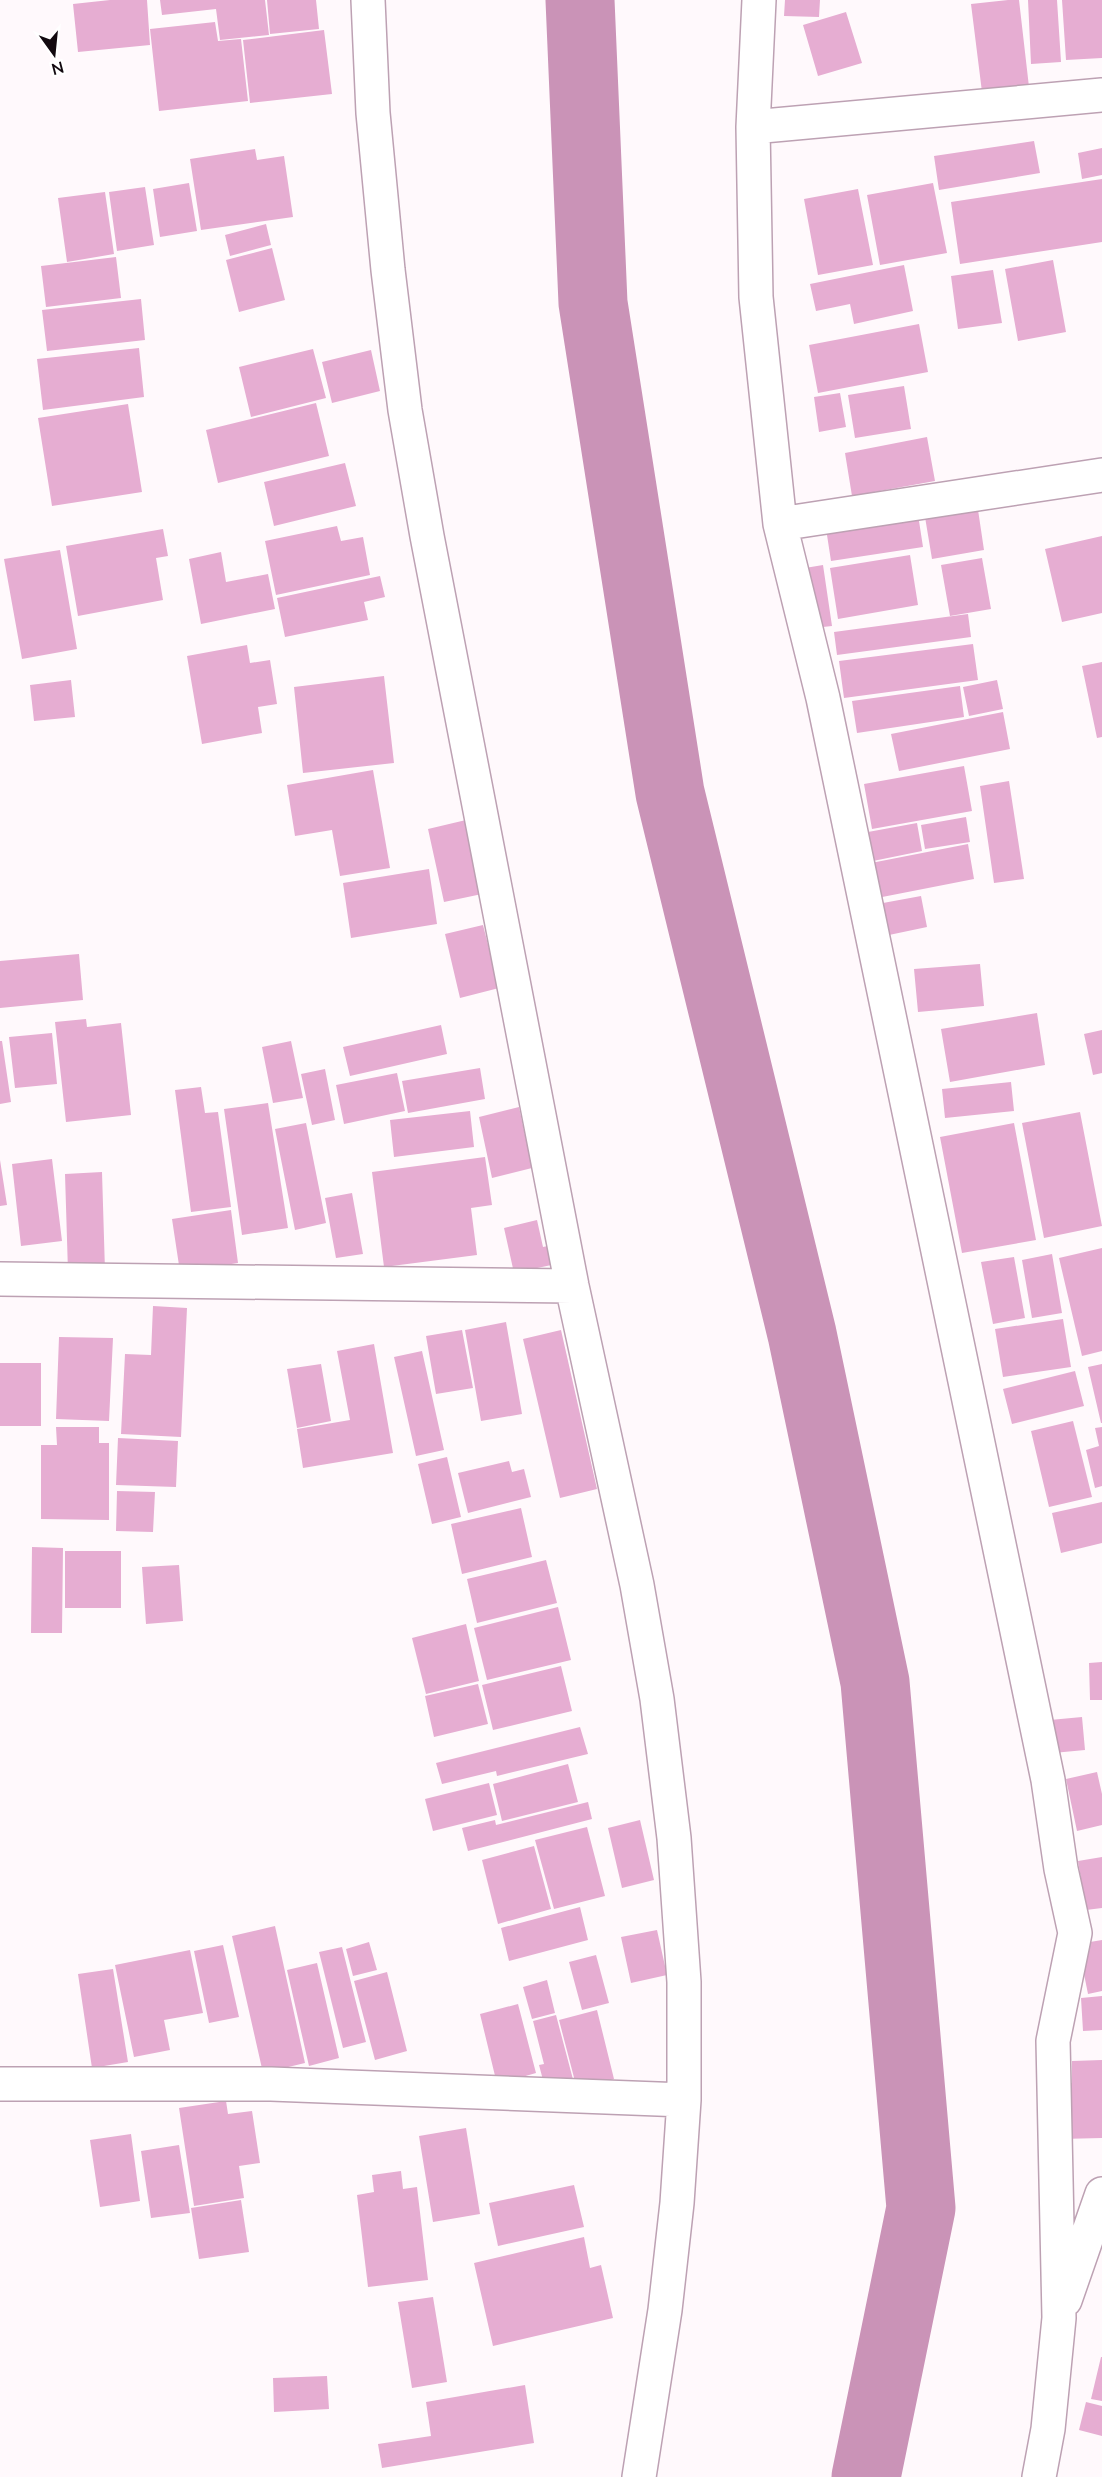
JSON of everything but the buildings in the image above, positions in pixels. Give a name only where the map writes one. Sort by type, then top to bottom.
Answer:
[{"type":"street","points":[[368,0],[373,112],[388,270],[405,410],[427,536],[572,1286],[637,1585],[657,1699],[674,1838],[684,1982],[684,2100],[677,2203],[666,2298],[639,2477]]},
{"type":"street","points":[[759,0],[753,127],[756,297],[780,524],[823,698],[1048,1780],[1061,1869],[1089,1932],[1053,2041],[1059,2318],[1051,2408],[1039,2477]]},
{"type":"street","points":[[753,127],[1102,95]]},
{"type":"street","points":[[780,524],[1102,475]]},
{"type":"street","points":[[0,1278],[572,1286]]},
{"type":"street","points":[[0,2084],[271,2085],[684,2100]]},
{"type":"street","points":[[1059,2318],[1102,2194]]},
{"type":"waterway","points":[[580,0],[593,303],[670,793],[802,1334],[875,1682],[921,2208],[866,2477]]}]
